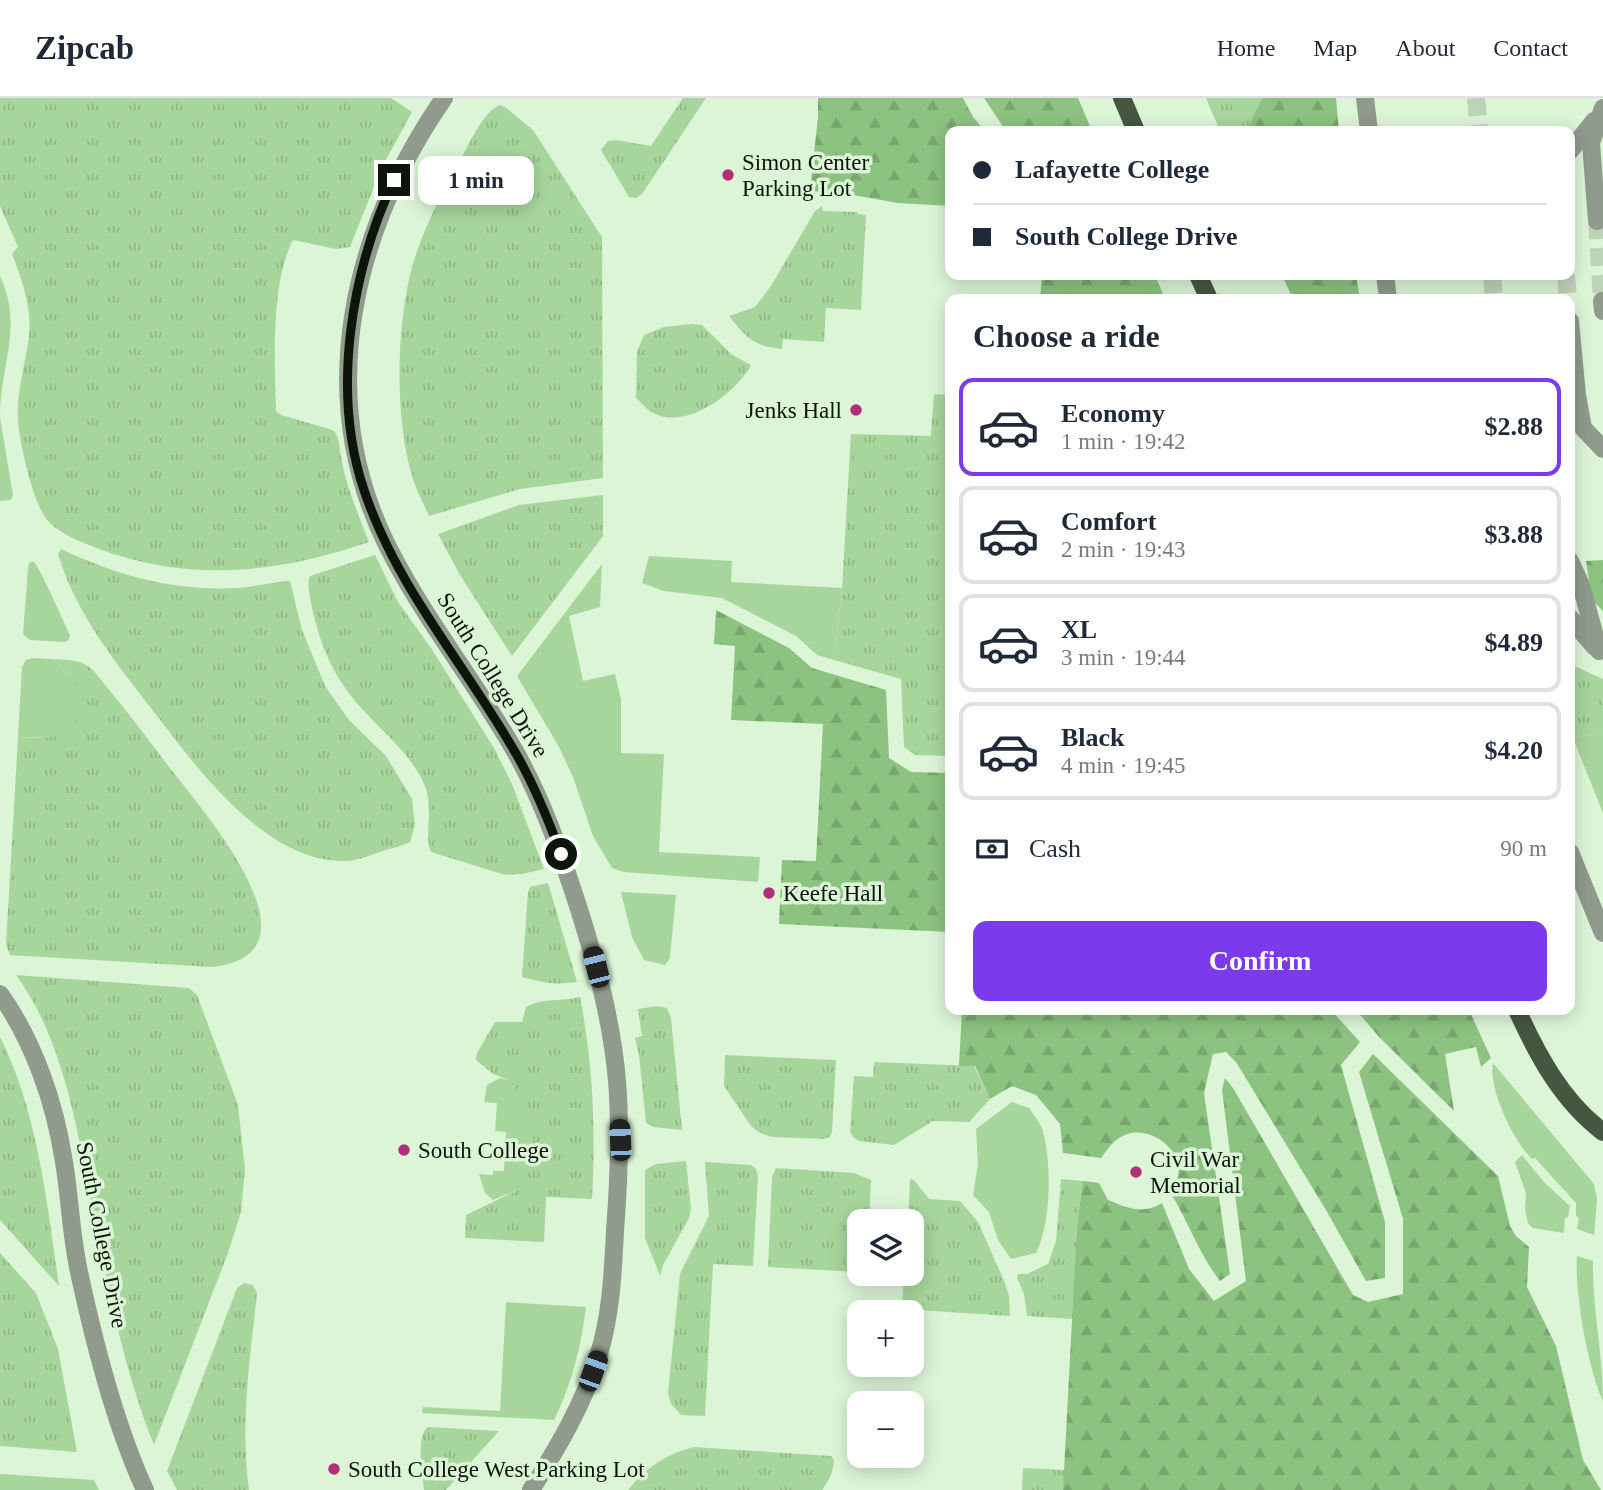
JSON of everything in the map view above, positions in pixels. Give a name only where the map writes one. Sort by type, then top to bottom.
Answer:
[{"type":"main road","points":[[1122,98],[1134,126]]},
{"type":"main road","points":[[1519,1015],[1538,1056],[1567,1098],[1603,1132]]},
{"type":"street","name":"South College Drive","points":[[444,98],[394,180],[371,240],[351,323],[349,402],[354,445],[364,489],[386,543],[421,607],[517,754],[548,818],[592,951],[608,1020],[617,1078],[620,1140],[609,1301],[600,1352],[586,1390],[565,1436],[531,1490]]},
{"type":"street","points":[[1365,98],[1368,126]]},
{"type":"street","points":[[1575,145],[1601,111]]},
{"type":"street","points":[[1597,221],[1591,143],[1601,111]]},
{"type":"street","points":[[1602,301],[1603,311]]},
{"type":"street","points":[[1575,374],[1583,428],[1603,449]]},
{"type":"street","points":[[1575,571],[1601,652]]},
{"type":"street","points":[[1575,623],[1601,652]]},
{"type":"street","points":[[1575,864],[1603,933]]},
{"type":"street","name":"South College Drive","points":[[0,994],[33,1054],[48,1095],[64,1159],[79,1271],[132,1462],[145,1490]]},
{"type":"green space","points":[[0,98],[391,98],[412,112],[381,169],[350,247],[336,249],[293,240],[280,278],[277,301],[276,411],[281,415],[333,430],[338,439],[349,489],[369,542],[335,553],[268,567],[201,570],[133,560],[99,549],[62,532],[45,517],[32,487],[19,431],[18,407],[30,325],[23,284],[12,254],[18,247],[0,206]]},
{"type":"green space","points":[[683,98],[706,98],[642,194],[636,198],[629,197],[601,150],[608,141],[616,140],[651,146]]},
{"type":"green space","points":[[818,98],[963,98],[981,126],[945,126],[945,206],[898,203],[810,191]]},
{"type":"green space","points":[[984,98],[1078,98],[1090,126],[1003,126]]},
{"type":"green space","points":[[1206,98],[1262,98],[1248,126],[1218,126]]},
{"type":"green space","points":[[1262,98],[1336,98],[1339,126],[1248,126]]},
{"type":"green space","points":[[499,105],[533,130],[602,237],[603,478],[520,489],[429,516],[414,482],[403,429],[400,368],[404,306],[409,279],[425,230],[476,131],[486,116]]},
{"type":"green space","points":[[822,206],[823,211],[857,212],[866,215],[861,310],[826,308],[824,342],[783,339],[782,349],[758,343],[740,330],[729,316],[755,307],[771,286],[815,211]]},
{"type":"green space","points":[[0,276],[7,295],[11,329],[0,416]]},
{"type":"green space","points":[[1042,280],[1157,280],[1163,294],[1040,294]]},
{"type":"green space","points":[[1284,280],[1357,280],[1359,294],[1291,294]]},
{"type":"green space","points":[[702,325],[731,354],[751,365],[734,387],[695,413],[666,417],[653,413],[636,398],[637,352],[644,335],[664,327]]},
{"type":"green space","points":[[934,394],[945,395],[945,756],[915,755],[904,747],[901,679],[834,660],[842,588],[851,434],[931,436]]},
{"type":"green space","points":[[0,418],[13,495],[11,500],[0,501]]},
{"type":"green space","points":[[603,495],[603,536],[512,656],[460,575],[438,534],[519,505]]},
{"type":"green space","points":[[61,549],[125,574],[168,584],[236,588],[290,581],[302,630],[325,686],[349,720],[386,756],[412,799],[415,825],[410,842],[353,860],[315,857],[287,846],[235,808],[171,735],[99,637],[75,597],[58,554]]},
{"type":"green space","points":[[375,555],[398,602],[431,648],[494,748],[512,784],[544,869],[505,875],[431,852],[428,838],[429,802],[424,784],[406,755],[357,703],[332,667],[321,641],[310,598],[310,576]]},
{"type":"green space","points":[[649,556],[732,561],[731,582],[842,588],[834,660],[817,655],[796,636],[722,598],[664,591],[642,583]]},
{"type":"green space","points":[[1603,560],[1603,611],[1592,600],[1586,561]]},
{"type":"green space","points":[[33,561],[70,635],[69,640],[30,640],[23,634],[28,568]]},
{"type":"green space","points":[[602,564],[600,607],[569,616],[583,681],[615,674],[621,699],[621,753],[664,754],[659,852],[760,857],[758,882],[624,872],[612,868],[593,836],[573,777],[559,747],[517,676]]},
{"type":"green space","points":[[716,610],[789,648],[812,668],[886,690],[889,758],[911,772],[945,773],[945,932],[779,924],[782,860],[816,861],[823,724],[731,720],[735,646],[714,644]]},
{"type":"green space","points":[[53,659],[72,660],[95,672],[226,842],[246,875],[259,907],[260,935],[246,956],[212,967],[10,955],[6,945],[18,737],[43,738],[70,675]]},
{"type":"green space","points":[[53,659],[70,675],[83,693],[76,721],[64,734],[18,737],[22,667],[26,660]]},
{"type":"green space","points":[[1575,666],[1603,679],[1603,732],[1575,738]]},
{"type":"green space","points":[[1603,732],[1603,813],[1575,743],[1575,738]]},
{"type":"green space","points":[[548,883],[577,982],[549,983],[522,977],[528,892],[530,887]]},
{"type":"green space","points":[[621,892],[676,895],[670,958],[665,965],[644,960],[632,937]]},
{"type":"green space","points":[[16,975],[189,988],[197,995],[238,1105],[245,1169],[241,1212],[228,1253],[154,1445],[134,1390],[119,1333],[68,1091],[47,1030]]},
{"type":"green space","points":[[580,997],[592,1097],[592,1199],[546,1197],[544,1242],[465,1238],[466,1215],[520,1189],[509,1080],[493,1074],[476,1060],[477,1053],[495,1022],[522,1022],[526,1007],[546,1001]]},
{"type":"green space","points":[[657,1006],[667,1008],[671,1018],[682,1130],[653,1127],[646,1123],[635,1038],[642,1036],[638,1009]]},
{"type":"green space","points":[[962,1015],[1336,1015],[1360,1042],[1341,1065],[1385,1222],[1385,1278],[1366,1281],[1236,1062],[1226,1052],[1213,1054],[1204,1093],[1230,1274],[1220,1281],[1170,1192],[1177,1179],[1178,1167],[1172,1151],[1158,1138],[1140,1133],[1126,1134],[1117,1139],[1101,1158],[1063,1153],[1060,1124],[1036,1095],[1012,1086],[990,1099],[975,1066],[959,1066]]},
{"type":"green space","points":[[1360,1015],[1471,1015],[1491,1058],[1481,1067],[1476,1047],[1445,1054],[1454,1111]]},
{"type":"green space","points":[[0,1037],[24,1096],[32,1127],[45,1191],[59,1286],[0,1220]]},
{"type":"green space","points":[[1373,1054],[1498,1176],[1510,1226],[1516,1236],[1529,1247],[1527,1287],[1556,1346],[1583,1460],[1601,1490],[1063,1490],[1077,1226],[1083,1181],[1099,1183],[1108,1200],[1129,1208],[1148,1209],[1162,1203],[1189,1269],[1214,1301],[1246,1281],[1222,1090],[1225,1078],[1353,1295],[1368,1302],[1403,1294],[1403,1219],[1359,1072]]},
{"type":"green space","points":[[725,1055],[836,1060],[830,1137],[772,1137],[751,1126],[724,1086]]},
{"type":"green space","points":[[874,1062],[974,1066],[990,1099],[969,1122],[933,1121],[894,1145],[859,1141],[850,1131],[854,1076],[873,1077]]},
{"type":"green space","points":[[1493,1063],[1594,1184],[1597,1199],[1594,1235],[1577,1229],[1579,1218],[1576,1216],[1576,1203],[1535,1158],[1532,1159],[1510,1128],[1494,1087]]},
{"type":"green space","points":[[500,1078],[509,1080],[522,1095],[531,1113],[534,1132],[530,1162],[520,1189],[493,1200],[485,1193],[479,1174],[493,1175],[493,1171],[504,1171],[506,1132],[495,1131],[497,1103],[484,1102],[487,1085]]},
{"type":"green space","points":[[1012,1102],[1029,1108],[1041,1125],[1049,1177],[1045,1227],[1036,1253],[1011,1259],[998,1240],[989,1212],[973,1195],[978,1164],[976,1129]]},
{"type":"green space","points":[[1522,1155],[1544,1182],[1570,1206],[1568,1217],[1565,1218],[1564,1233],[1532,1228],[1528,1223],[1526,1193],[1515,1162]]},
{"type":"green space","points":[[686,1161],[691,1209],[689,1218],[663,1265],[660,1276],[645,1238],[645,1170],[656,1164]]},
{"type":"green space","points":[[705,1162],[751,1165],[756,1169],[758,1176],[753,1266],[713,1264],[705,1416],[681,1415],[671,1404],[668,1393],[680,1274],[709,1216]]},
{"type":"green space","points":[[776,1168],[854,1173],[871,1180],[870,1209],[847,1209],[847,1271],[768,1267],[772,1177]]},
{"type":"green space","points":[[910,1179],[914,1180],[929,1199],[960,1201],[978,1222],[1005,1283],[1010,1316],[924,1310],[924,1300],[903,1300],[903,1286],[924,1286],[924,1209],[909,1209]]},
{"type":"green space","points":[[1061,1179],[1083,1181],[1077,1226],[1073,1319],[1027,1316],[1024,1294],[1017,1278],[1018,1274],[1027,1274],[1048,1264],[1056,1241]]},
{"type":"green space","points":[[0,1253],[36,1293],[58,1349],[77,1452],[0,1446]]},
{"type":"green space","points":[[1577,1256],[1593,1261],[1603,1401],[1592,1370],[1583,1329]]},
{"type":"green space","points":[[244,1283],[253,1285],[257,1293],[246,1415],[249,1490],[177,1490],[167,1471],[237,1288]]},
{"type":"green space","points":[[506,1302],[586,1307],[575,1365],[554,1420],[422,1413],[423,1407],[500,1411]]},
{"type":"green space","points":[[428,1427],[499,1431],[446,1490],[424,1490],[421,1447],[424,1432]]},
{"type":"green space","points":[[694,1447],[831,1456],[834,1460],[833,1469],[822,1490],[628,1490],[658,1462]]},
{"type":"green space","points":[[1023,1468],[1065,1470],[1063,1490],[1022,1490]]},
{"type":"green space","points":[[0,1474],[94,1480],[99,1490],[0,1490]]},
{"type":"tunnel","points":[[1476,98],[1479,126]]},
{"type":"tunnel","points":[[1597,221],[1602,301]]},
{"type":"tunnel","points":[[1492,280],[1494,294]]},
{"type":"tunnel","points":[[1566,280],[1568,294]]},
{"type":"place","name":"Simon Center Parking Lot","points":[[728,175]]},
{"type":"place","name":"Jenks Hall","points":[[856,410]]},
{"type":"place","name":"Keefe Hall","points":[[769,893]]},
{"type":"place","name":"South College","points":[[404,1150]]},
{"type":"place","name":"Civil War Memorial","points":[[1136,1172]]},
{"type":"place","name":"South College West Parking Lot","points":[[334,1469]]},
{"type":"route","points":[[394,180],[371,240],[351,323],[349,402],[354,445],[364,489],[386,543],[421,607],[517,754],[548,818],[561,854]]}]
